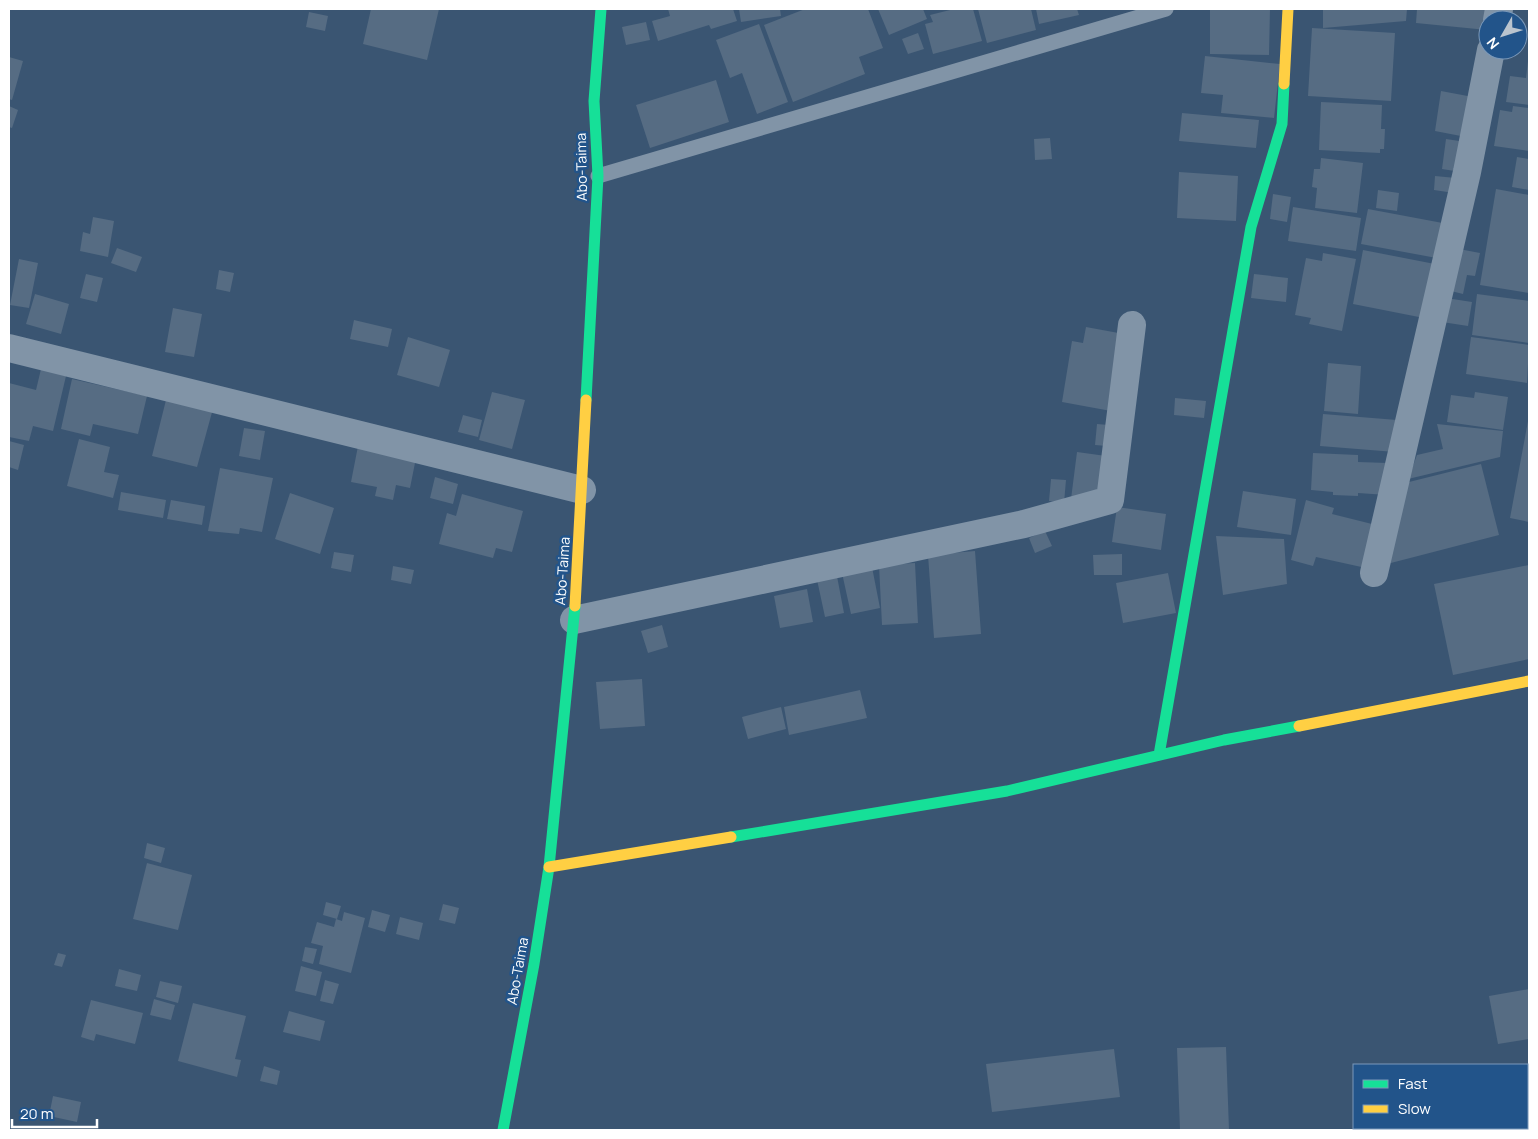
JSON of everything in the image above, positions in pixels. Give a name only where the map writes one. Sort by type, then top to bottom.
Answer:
[{"type":"street","name":"Abo-Taima","points":[[503,1130],[534,964],[549,867],[574,620],[598,176],[594,101],[602,9]]},
{"type":"street","points":[[1159,755],[1251,227],[1282,124],[1288,9]]},
{"type":"street","points":[[1374,574],[1467,172],[1489,60]]},
{"type":"street","points":[[574,620],[1024,524],[1110,500],[1132,324]]},
{"type":"street","points":[[9,348],[582,490]]},
{"type":"street","points":[[549,867],[1007,791],[1224,740],[1529,681]]},
{"type":"lane","points":[[598,176],[1166,9]]},
{"type":"building","points":[[371,9],[439,9],[427,60],[363,44]]},
{"type":"building","points":[[668,9],[733,9],[737,21],[711,29],[709,25],[658,41],[652,21],[670,16]]},
{"type":"building","points":[[739,9],[780,9],[781,16],[741,22]]},
{"type":"building","points":[[805,9],[868,9],[883,48],[859,57],[865,74],[793,102],[764,25]]},
{"type":"building","points":[[878,9],[923,9],[927,19],[889,35]]},
{"type":"building","points":[[954,9],[973,9],[982,41],[933,54],[925,24],[933,22],[930,15]]},
{"type":"building","points":[[978,9],[1031,9],[1036,30],[987,43]]},
{"type":"building","points":[[1036,9],[1077,9],[1079,15],[1039,24]]},
{"type":"building","points":[[1210,9],[1270,9],[1269,55],[1210,54]]},
{"type":"building","points":[[1323,9],[1407,9],[1406,21],[1323,28]]},
{"type":"building","points":[[1417,9],[1489,9],[1478,10],[1478,29],[1416,23]]},
{"type":"building","points":[[309,12],[328,16],[325,31],[306,27]]},
{"type":"building","points":[[646,22],[650,40],[626,45],[622,27]]},
{"type":"building","points":[[759,24],[788,102],[757,114],[742,73],[730,78],[716,40]]},
{"type":"building","points":[[1312,28],[1395,33],[1391,101],[1308,96]]},
{"type":"building","points":[[918,33],[924,49],[908,54],[902,39]]},
{"type":"building","points":[[1205,56],[1280,64],[1274,118],[1221,113],[1223,95],[1201,93]]},
{"type":"building","points":[[9,57],[23,61],[12,100],[9,99]]},
{"type":"building","points":[[1528,61],[1529,105],[1506,102],[1510,76],[1526,78]]},
{"type":"building","points":[[716,80],[729,122],[650,148],[636,105]]},
{"type":"building","points":[[1441,91],[1473,97],[1466,137],[1435,131]]},
{"type":"building","points":[[1321,102],[1382,105],[1381,129],[1385,129],[1384,149],[1380,149],[1380,153],[1319,150]]},
{"type":"building","points":[[9,106],[18,110],[12,128],[9,127]]},
{"type":"building","points":[[1513,106],[1529,108],[1529,151],[1494,146],[1500,110],[1512,112]]},
{"type":"building","points":[[1182,113],[1259,120],[1256,148],[1179,141]]},
{"type":"building","points":[[1050,138],[1052,159],[1035,160],[1034,139]]},
{"type":"building","points":[[1446,139],[1466,142],[1461,172],[1442,169]]},
{"type":"building","points":[[1517,157],[1529,159],[1529,190],[1512,187]]},
{"type":"building","points":[[1321,158],[1363,163],[1357,213],[1315,208],[1317,188],[1312,187],[1314,169],[1320,169]]},
{"type":"building","points":[[1179,172],[1238,176],[1236,221],[1177,218]]},
{"type":"building","points":[[1435,176],[1456,178],[1454,193],[1434,190]]},
{"type":"building","points":[[1496,189],[1529,195],[1529,293],[1480,285]]},
{"type":"building","points":[[1378,190],[1399,193],[1397,211],[1376,208]]},
{"type":"building","points":[[1273,194],[1291,197],[1287,222],[1270,219]]},
{"type":"building","points":[[1293,207],[1361,218],[1356,251],[1288,241]]},
{"type":"building","points":[[1368,209],[1448,224],[1442,259],[1361,244]]},
{"type":"building","points":[[93,217],[114,221],[108,257],[80,251],[83,232],[90,234]]},
{"type":"building","points":[[117,248],[142,257],[136,272],[111,263]]},
{"type":"building","points":[[1459,249],[1480,253],[1475,276],[1467,275],[1463,294],[1451,291]]},
{"type":"building","points":[[1363,250],[1440,265],[1429,319],[1353,304]]},
{"type":"building","points":[[1323,253],[1356,259],[1342,331],[1309,324],[1311,318],[1295,315],[1306,258],[1322,261]]},
{"type":"building","points":[[19,259],[38,263],[29,308],[10,305]]},
{"type":"building","points":[[219,270],[234,273],[230,292],[216,289]]},
{"type":"building","points":[[86,274],[103,278],[97,302],[80,298]]},
{"type":"building","points":[[1254,274],[1288,278],[1286,302],[1251,298]]},
{"type":"building","points":[[35,294],[69,304],[61,334],[26,324]]},
{"type":"building","points":[[1477,294],[1529,301],[1529,343],[1472,335]]},
{"type":"building","points":[[1446,298],[1472,302],[1468,326],[1442,322]]},
{"type":"building","points":[[173,308],[202,314],[194,357],[165,352]]},
{"type":"building","points":[[354,320],[392,329],[388,347],[350,339]]},
{"type":"building","points":[[1086,327],[1124,334],[1111,411],[1062,402],[1072,341],[1083,343]]},
{"type":"building","points":[[408,337],[450,350],[439,387],[397,375]]},
{"type":"building","points":[[1471,337],[1529,345],[1527,383],[1466,374]]},
{"type":"building","points":[[1328,363],[1361,366],[1358,414],[1324,411]]},
{"type":"building","points":[[41,369],[66,376],[53,431],[33,426],[29,441],[9,437],[9,383],[36,390]]},
{"type":"building","points":[[72,379],[147,396],[138,434],[93,424],[90,436],[61,429]]},
{"type":"building","points":[[168,392],[214,405],[197,467],[152,456]]},
{"type":"building","points":[[492,392],[525,400],[512,449],[479,440]]},
{"type":"building","points":[[1475,392],[1508,397],[1503,430],[1447,422],[1451,395],[1474,398]]},
{"type":"building","points":[[1175,398],[1206,401],[1204,418],[1174,415]]},
{"type":"building","points":[[1323,414],[1397,420],[1395,452],[1320,446]]},
{"type":"building","points":[[463,415],[482,420],[478,437],[458,432]]},
{"type":"building","points":[[1529,421],[1529,522],[1510,518]]},
{"type":"building","points":[[1097,424],[1109,425],[1107,446],[1095,445]]},
{"type":"building","points":[[1437,424],[1503,431],[1500,457],[1408,479],[1417,455],[1443,449]]},
{"type":"building","points":[[244,428],[265,431],[260,460],[239,456]]},
{"type":"building","points":[[79,439],[110,447],[104,472],[119,475],[113,498],[67,486]]},
{"type":"building","points":[[9,441],[24,445],[18,470],[9,467]]},
{"type":"building","points":[[358,446],[416,458],[410,488],[396,485],[393,500],[375,496],[377,487],[351,482]]},
{"type":"building","points":[[1077,452],[1106,456],[1101,494],[1071,499]]},
{"type":"building","points":[[1313,453],[1358,455],[1358,462],[1388,463],[1387,495],[1358,493],[1358,496],[1333,495],[1333,492],[1311,490]]},
{"type":"building","points":[[1481,464],[1499,535],[1387,564],[1405,483]]},
{"type":"building","points":[[220,468],[273,478],[262,532],[240,528],[239,534],[208,531]]},
{"type":"building","points":[[435,477],[458,484],[453,504],[430,498]]},
{"type":"building","points":[[1051,479],[1066,480],[1064,503],[1049,501]]},
{"type":"building","points":[[1243,491],[1296,499],[1291,535],[1237,527]]},
{"type":"building","points":[[121,492],[166,500],[163,518],[118,510]]},
{"type":"building","points":[[290,493],[334,508],[320,554],[275,539]]},
{"type":"building","points":[[462,494],[523,511],[512,552],[496,548],[493,558],[439,544],[447,513],[456,516]]},
{"type":"building","points":[[171,500],[205,506],[202,525],[167,519]]},
{"type":"building","points":[[1306,500],[1334,508],[1332,514],[1376,525],[1366,568],[1316,557],[1313,566],[1291,560]]},
{"type":"building","points":[[1117,507],[1166,514],[1161,550],[1112,542]]},
{"type":"building","points":[[1045,531],[1052,546],[1035,553],[1029,538]]},
{"type":"building","points":[[1216,536],[1284,539],[1287,584],[1223,595]]},
{"type":"building","points":[[975,551],[981,634],[934,638],[928,555]]},
{"type":"building","points":[[334,552],[354,555],[351,572],[331,568]]},
{"type":"building","points":[[1122,554],[1122,575],[1094,575],[1093,555]]},
{"type":"building","points":[[915,563],[918,623],[882,625],[879,565]]},
{"type":"building","points":[[1529,565],[1529,659],[1453,675],[1434,584]]},
{"type":"building","points":[[393,566],[414,570],[411,584],[391,580]]},
{"type":"building","points":[[872,567],[880,608],[851,614],[842,573]]},
{"type":"building","points":[[836,571],[844,613],[825,617],[816,575]]},
{"type":"building","points":[[1168,573],[1176,613],[1123,623],[1116,583]]},
{"type":"building","points":[[807,589],[813,622],[780,628],[774,596]]},
{"type":"building","points":[[662,625],[668,647],[648,653],[641,631]]},
{"type":"building","points":[[642,679],[645,726],[600,729],[596,682]]},
{"type":"building","points":[[860,690],[867,718],[789,735],[784,707]]},
{"type":"building","points":[[781,707],[786,729],[748,739],[742,717]]},
{"type":"building","points":[[147,843],[165,848],[161,863],[144,858]]},
{"type":"building","points":[[147,863],[192,875],[178,930],[133,919]]},
{"type":"building","points":[[326,902],[341,906],[337,919],[323,915]]},
{"type":"building","points":[[443,904],[459,908],[455,924],[439,920]]},
{"type":"building","points":[[372,910],[390,915],[385,932],[368,927]]},
{"type":"building","points":[[344,912],[365,918],[351,973],[319,964],[323,946],[311,943],[317,922],[334,927],[336,919],[342,921]]},
{"type":"building","points":[[400,917],[423,923],[419,940],[396,934]]},
{"type":"building","points":[[305,947],[317,949],[313,964],[302,961]]},
{"type":"building","points":[[58,953],[66,955],[62,967],[54,965]]},
{"type":"building","points":[[301,966],[322,972],[316,996],[295,991]]},
{"type":"building","points":[[119,969],[141,975],[137,991],[115,986]]},
{"type":"building","points":[[325,980],[339,984],[333,1004],[320,1001]]},
{"type":"building","points":[[160,981],[182,986],[178,1003],[156,997]]},
{"type":"building","points":[[1529,989],[1529,1039],[1498,1044],[1489,996]]},
{"type":"building","points":[[154,999],[175,1005],[171,1020],[150,1015]]},
{"type":"building","points":[[91,1000],[143,1013],[135,1044],[96,1034],[94,1041],[81,1037]]},
{"type":"building","points":[[193,1003],[246,1016],[235,1059],[241,1060],[237,1077],[178,1061]]},
{"type":"building","points":[[289,1011],[325,1021],[320,1041],[283,1032]]},
{"type":"building","points":[[1226,1047],[1229,1130],[1180,1130],[1177,1048]]},
{"type":"building","points":[[1114,1049],[1120,1097],[992,1112],[986,1064]]},
{"type":"building","points":[[264,1066],[280,1071],[277,1085],[260,1081]]},
{"type":"building","points":[[53,1096],[81,1102],[77,1122],[49,1116]]},
{"type":"traffic: fast","points":[[586,400],[598,176],[594,101],[601,9]]},
{"type":"traffic: fast","points":[[1159,755],[1251,227],[1282,124],[1284,84]]},
{"type":"traffic: fast","points":[[503,1130],[534,964],[549,867],[575,606]]},
{"type":"traffic: fast","points":[[731,837],[1007,791],[1224,740],[1299,726]]},
{"type":"traffic: slow","points":[[1284,84],[1288,9]]},
{"type":"traffic: slow","points":[[575,606],[586,400]]},
{"type":"traffic: slow","points":[[1299,726],[1529,681]]},
{"type":"traffic: slow","points":[[549,867],[731,837]]}]
